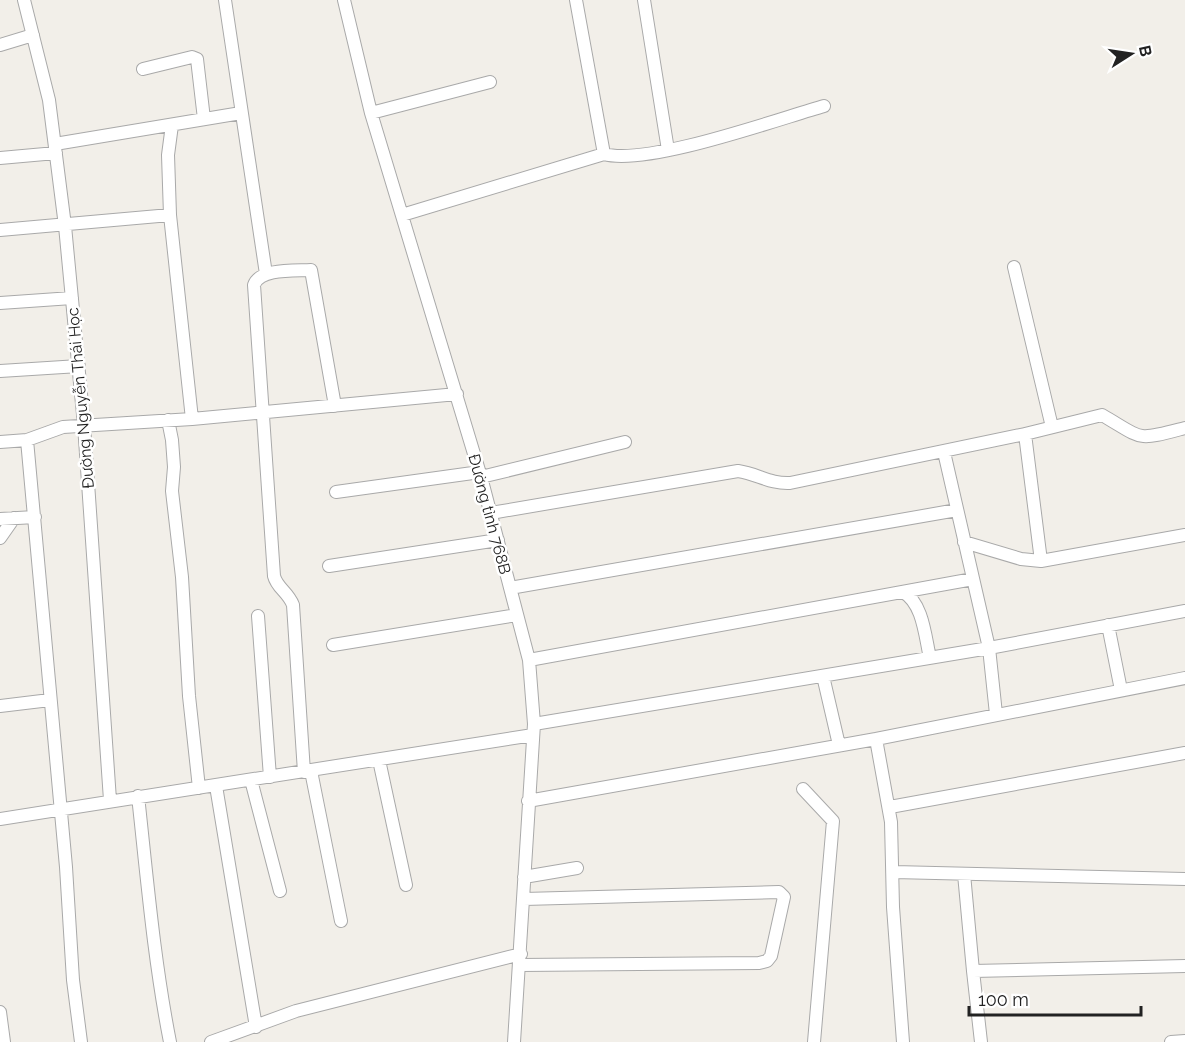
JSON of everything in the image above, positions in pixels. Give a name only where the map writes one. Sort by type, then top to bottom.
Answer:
[{"type":"street","name":"Đường Nguyễn Thái Học","points":[[24,0],[49,100],[56,149],[84,425],[110,800]]},
{"type":"street","points":[[225,0],[266,274]]},
{"type":"street","name":"Đường tỉnh 768B","points":[[344,0],[371,113],[481,475],[529,660],[533,729],[521,960],[514,1042]]},
{"type":"street","points":[[576,0],[604,154]]},
{"type":"street","points":[[644,0],[668,150]]},
{"type":"street","points":[[0,45],[33,35]]},
{"type":"street","points":[[143,69],[195,58],[204,119]]},
{"type":"street","points":[[371,113],[490,82]]},
{"type":"street","points":[[402,216],[604,154],[619,158],[668,150],[824,106]]},
{"type":"street","points":[[0,158],[56,149],[172,124],[241,113]]},
{"type":"street","points":[[172,124],[168,155],[170,215],[192,419]]},
{"type":"street","points":[[0,230],[170,215]]},
{"type":"street","points":[[1014,267],[1052,427]]},
{"type":"street","points":[[335,406],[311,270],[266,274],[258,278],[254,285],[274,576],[279,586],[289,593],[293,605],[308,771],[341,921]]},
{"type":"street","points":[[0,303],[72,298]]},
{"type":"street","points":[[0,371],[79,366]]},
{"type":"street","points":[[0,442],[27,440],[54,429],[84,425],[192,419],[457,394]]},
{"type":"street","points":[[491,513],[738,471],[773,484],[790,483],[944,452],[1102,415],[1137,437],[1149,438],[1185,428]]},
{"type":"street","points":[[168,420],[172,440],[172,491],[182,577],[189,696],[199,788]]},
{"type":"street","points":[[1025,434],[1041,561]]},
{"type":"street","points":[[27,440],[73,980],[81,1042]]},
{"type":"street","points":[[336,492],[481,475],[626,442]]},
{"type":"street","points":[[944,452],[989,648],[996,714]]},
{"type":"street","points":[[510,588],[957,510]]},
{"type":"street","points":[[0,519],[35,517]]},
{"type":"street","points":[[0,538],[14,518]]},
{"type":"street","points":[[964,542],[1021,559],[1041,561],[1185,535]]},
{"type":"street","points":[[329,566],[498,540]]},
{"type":"street","points":[[529,660],[974,579]]},
{"type":"street","points":[[903,592],[912,597],[916,605],[930,658]]},
{"type":"street","points":[[0,819],[110,800],[379,760],[823,675],[989,648],[1185,611]]},
{"type":"street","points":[[333,645],[517,615]]},
{"type":"street","points":[[258,616],[270,777]]},
{"type":"street","points":[[1108,625],[1121,690]]},
{"type":"street","points":[[823,675],[839,746]]},
{"type":"street","points":[[528,801],[839,746],[1185,678]]},
{"type":"street","points":[[0,706],[50,700]]},
{"type":"street","points":[[876,739],[890,807],[894,872],[893,907],[903,1042]]},
{"type":"street","points":[[890,807],[1185,753]]},
{"type":"street","points":[[379,760],[406,885]]},
{"type":"street","points":[[251,780],[280,891]]},
{"type":"street","points":[[216,786],[256,1027]]},
{"type":"street","points":[[803,789],[832,821],[814,1042]]},
{"type":"street","points":[[138,796],[161,1006],[170,1042]]},
{"type":"street","points":[[524,877],[577,868]]},
{"type":"street","points":[[894,872],[1185,879]]},
{"type":"street","points":[[964,874],[981,1042]]},
{"type":"street","points":[[211,1042],[296,1011],[521,960],[759,963],[767,961],[771,956],[784,897],[779,892],[524,899]]},
{"type":"street","points":[[973,971],[1185,966]]},
{"type":"street","points":[[0,1012],[4,1042]]},
{"type":"street","points":[[1171,1042],[1185,1041]]}]
